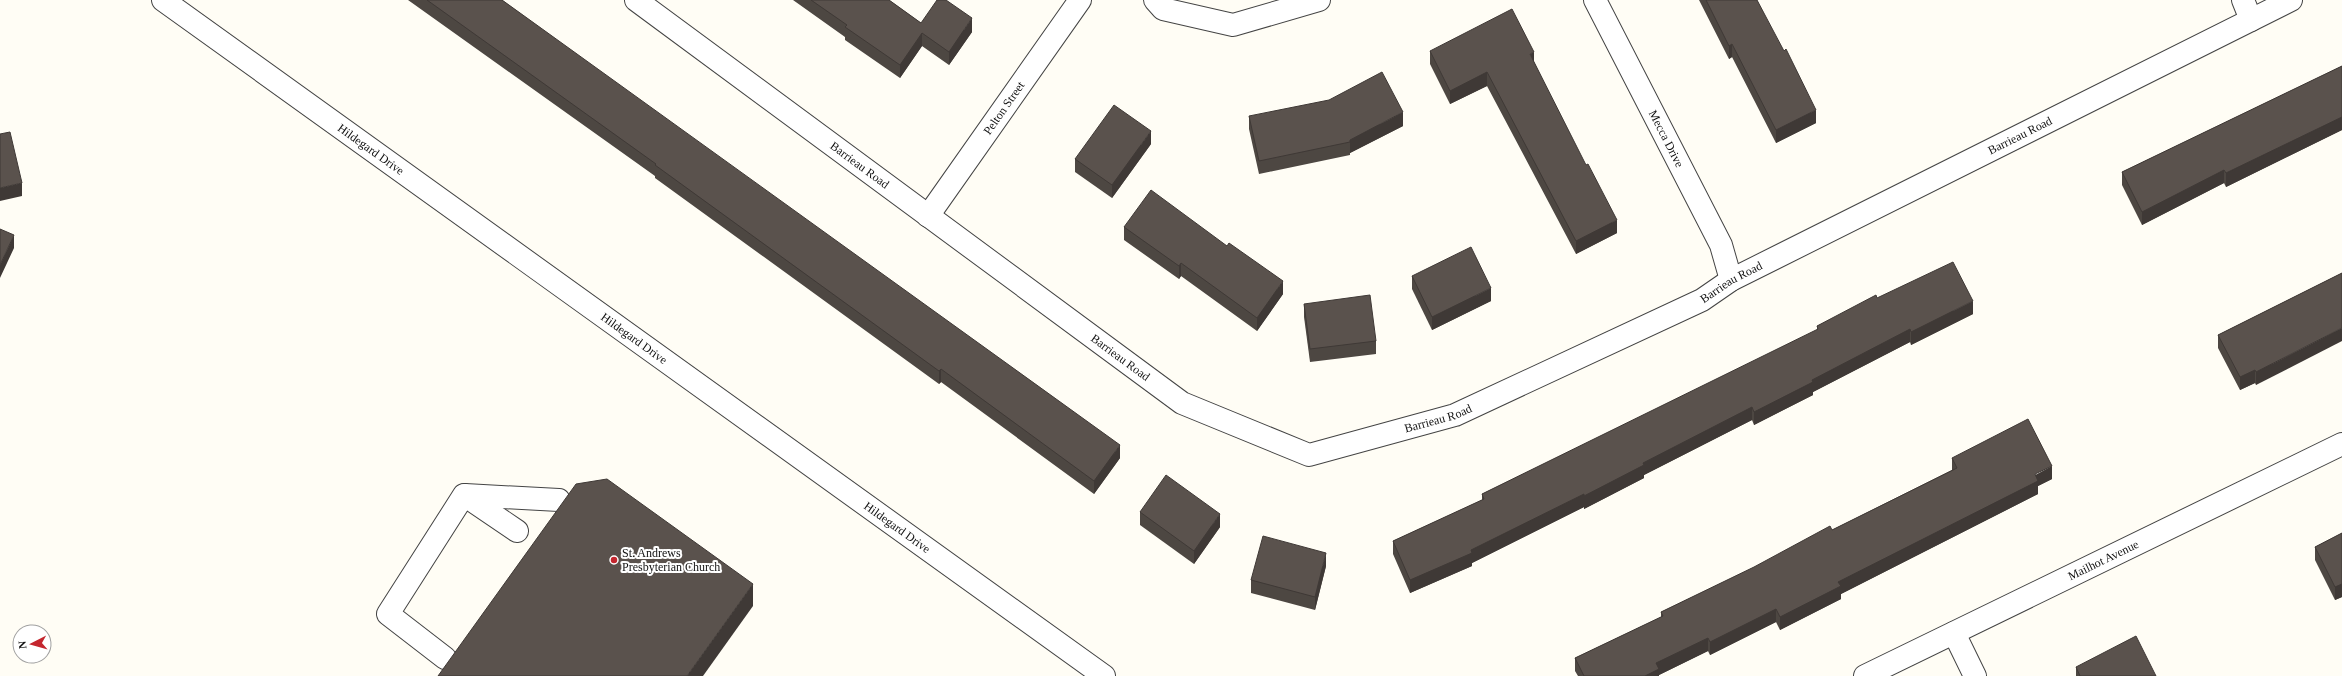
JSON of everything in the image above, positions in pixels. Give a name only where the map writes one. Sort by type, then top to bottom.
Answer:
[{"type":"street","name":"Hildegard Drive","points":[[163,0],[1104,676]]},
{"type":"street","name":"Barrieau Road","points":[[636,0],[1182,403],[1309,455],[1455,415],[1702,300],[1731,280],[2291,0]]},
{"type":"street","name":"Pelton Street","points":[[928,216],[1080,0]]},
{"type":"street","points":[[1155,0],[1163,9],[1233,25],[1319,0]]},
{"type":"street","name":"Mecca Drive","points":[[1595,0],[1721,245],[1731,280]]},
{"type":"street","points":[[2243,0],[2251,20]]},
{"type":"street","name":"Mailhot Avenue","points":[[1865,676],[2342,444]]},
{"type":"street","points":[[464,495],[559,500]]},
{"type":"street","points":[[464,495],[517,531]]},
{"type":"street","points":[[445,658],[388,614],[464,495]]},
{"type":"street","points":[[1954,633],[1975,676]]},
{"type":"building","points":[[427,0],[502,0],[1120,445],[1094,481],[941,369],[939,371],[655,165],[656,164]]},
{"type":"building","points":[[811,0],[889,0],[921,23],[937,0],[946,0],[972,18],[949,52],[922,33],[900,65],[845,27],[847,25]]},
{"type":"building","points":[[1706,0],[1757,0],[1784,51],[1786,49],[1816,110],[1776,130],[1732,44],[1729,46]]},
{"type":"building","points":[[1512,9],[1534,52],[1530,54],[1586,165],[1588,164],[1617,220],[1576,241],[1487,72],[1450,91],[1430,51]]},
{"type":"building","points":[[2342,66],[2342,117],[2226,173],[2224,170],[2142,212],[2122,172]]},
{"type":"building","points":[[1382,72],[1403,112],[1350,140],[1350,142],[1259,161],[1249,116],[1329,100]]},
{"type":"building","points":[[1114,105],[1151,131],[1112,185],[1075,159]]},
{"type":"building","points":[[10,132],[22,183],[0,188],[0,134]]},
{"type":"building","points":[[1151,190],[1227,246],[1229,243],[1283,281],[1257,318],[1181,263],[1179,266],[1124,227]]},
{"type":"building","points":[[0,229],[14,235],[0,265]]},
{"type":"building","points":[[1471,247],[1491,288],[1432,317],[1412,276]]},
{"type":"building","points":[[1953,262],[1973,301],[1911,332],[1910,329],[1812,380],[1813,382],[1754,412],[1752,407],[1643,463],[1644,465],[1584,496],[1584,494],[1471,550],[1472,553],[1410,580],[1393,541],[1484,499],[1482,494],[1818,329],[1817,326],[1876,295],[1877,298]]},
{"type":"building","points":[[2342,273],[2342,328],[2256,372],[2255,370],[2240,377],[2218,335]]},
{"type":"building","points":[[1370,295],[1376,341],[1310,349],[1304,304]]},
{"type":"building","points":[[2028,419],[2052,466],[2035,474],[2038,481],[1838,582],[1841,586],[1780,617],[1776,609],[1710,642],[1708,638],[1656,663],[1659,669],[1645,676],[1584,676],[1575,658],[1663,616],[1661,612],[1754,567],[1830,526],[1832,530],[1957,468],[1952,458]]},
{"type":"building","points":[[1166,475],[1220,514],[1194,551],[1140,512]]},
{"type":"building","name":"St. Andrews Presbyterian Church","points":[[607,479],[753,584],[687,676],[438,676],[576,484]]},
{"type":"building","points":[[2342,533],[2342,584],[2335,587],[2315,547]]},
{"type":"building","points":[[1263,536],[1326,553],[1315,597],[1251,580]]},
{"type":"building","points":[[2136,636],[2156,676],[2080,676],[2076,667]]},
{"type":"place","name":"St. Andrews Presbyterian Church","points":[[614,560]]}]
